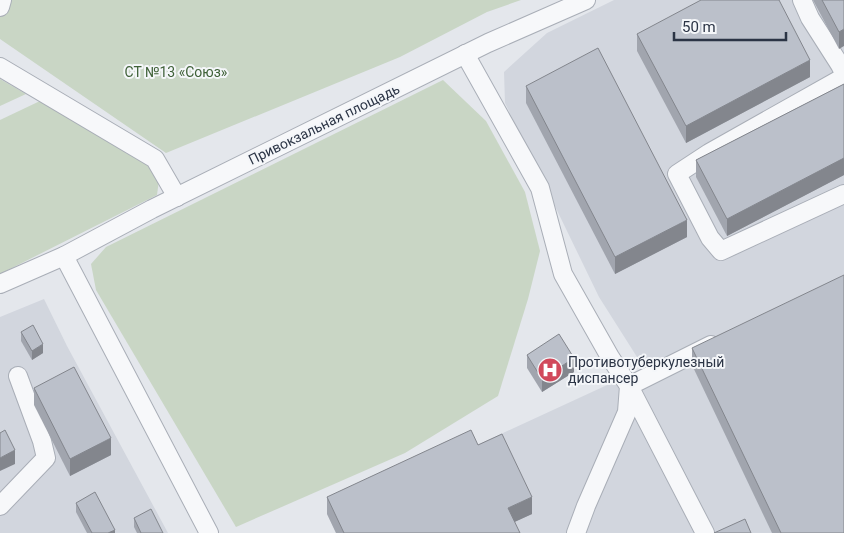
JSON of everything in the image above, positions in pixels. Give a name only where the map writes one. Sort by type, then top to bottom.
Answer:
[{"type":"street","points":[[0,7],[2,0]]},
{"type":"street","points":[[802,0],[810,18],[840,65],[844,75],[677,174],[710,238],[721,250],[844,194]]},
{"type":"street","name":"Привокзальная площадь","points":[[0,284],[64,256],[177,197],[465,54],[578,2]]},
{"type":"street","points":[[465,54],[540,188],[563,274],[626,382],[705,533]]},
{"type":"street","points":[[0,67],[155,159],[177,197]]},
{"type":"street","points":[[64,256],[209,533]]},
{"type":"street","points":[[626,382],[724,339]]},
{"type":"street","points":[[0,506],[46,458],[42,441],[18,376]]},
{"type":"street","points":[[576,533],[627,412],[626,382]]},
{"type":"shaded area","points":[[614,0],[844,0],[844,533],[336,533],[327,514],[644,368],[599,297],[505,103],[504,72],[547,33]]},
{"type":"shaded area","points":[[44,299],[67,346],[168,533],[0,533],[0,317]]},
{"type":"green space","name":"СТ №13 «Союз»","points":[[0,0],[521,0],[487,12],[400,57],[166,153],[0,39]]},
{"type":"green space","points":[[0,79],[26,94],[0,106]]},
{"type":"green space","points":[[443,80],[486,121],[525,192],[540,251],[528,299],[498,396],[405,453],[236,527],[96,290],[91,264],[106,247]]},
{"type":"green space","points":[[40,101],[143,160],[159,180],[157,195],[0,274],[0,120]]},
{"type":"building","points":[[701,0],[779,0],[810,60],[686,126],[637,34]]},
{"type":"building","points":[[822,0],[844,0],[844,29],[839,32]]},
{"type":"building","points":[[598,48],[687,220],[615,257],[526,86]]},
{"type":"building","points":[[844,84],[844,158],[727,219],[696,160]]},
{"type":"building","points":[[844,275],[844,533],[781,533],[692,348]]},
{"type":"building","points":[[33,325],[43,344],[32,351],[21,332]]},
{"type":"building","points":[[559,334],[574,358],[542,379],[527,355]]},
{"type":"building","points":[[74,367],[111,438],[70,459],[34,388]]},
{"type":"building","points":[[5,430],[15,450],[0,458],[0,433]]},
{"type":"building","points":[[471,430],[478,445],[502,434],[532,497],[508,508],[520,533],[344,533],[327,497]]},
{"type":"building","points":[[95,492],[115,530],[108,533],[92,533],[76,503]]},
{"type":"building","points":[[151,509],[163,533],[141,533],[134,518]]},
{"type":"building","points":[[745,519],[751,533],[714,533]]},
{"type":"place","name":"Противотуберкулезный диспансер","points":[[550,370]]}]
